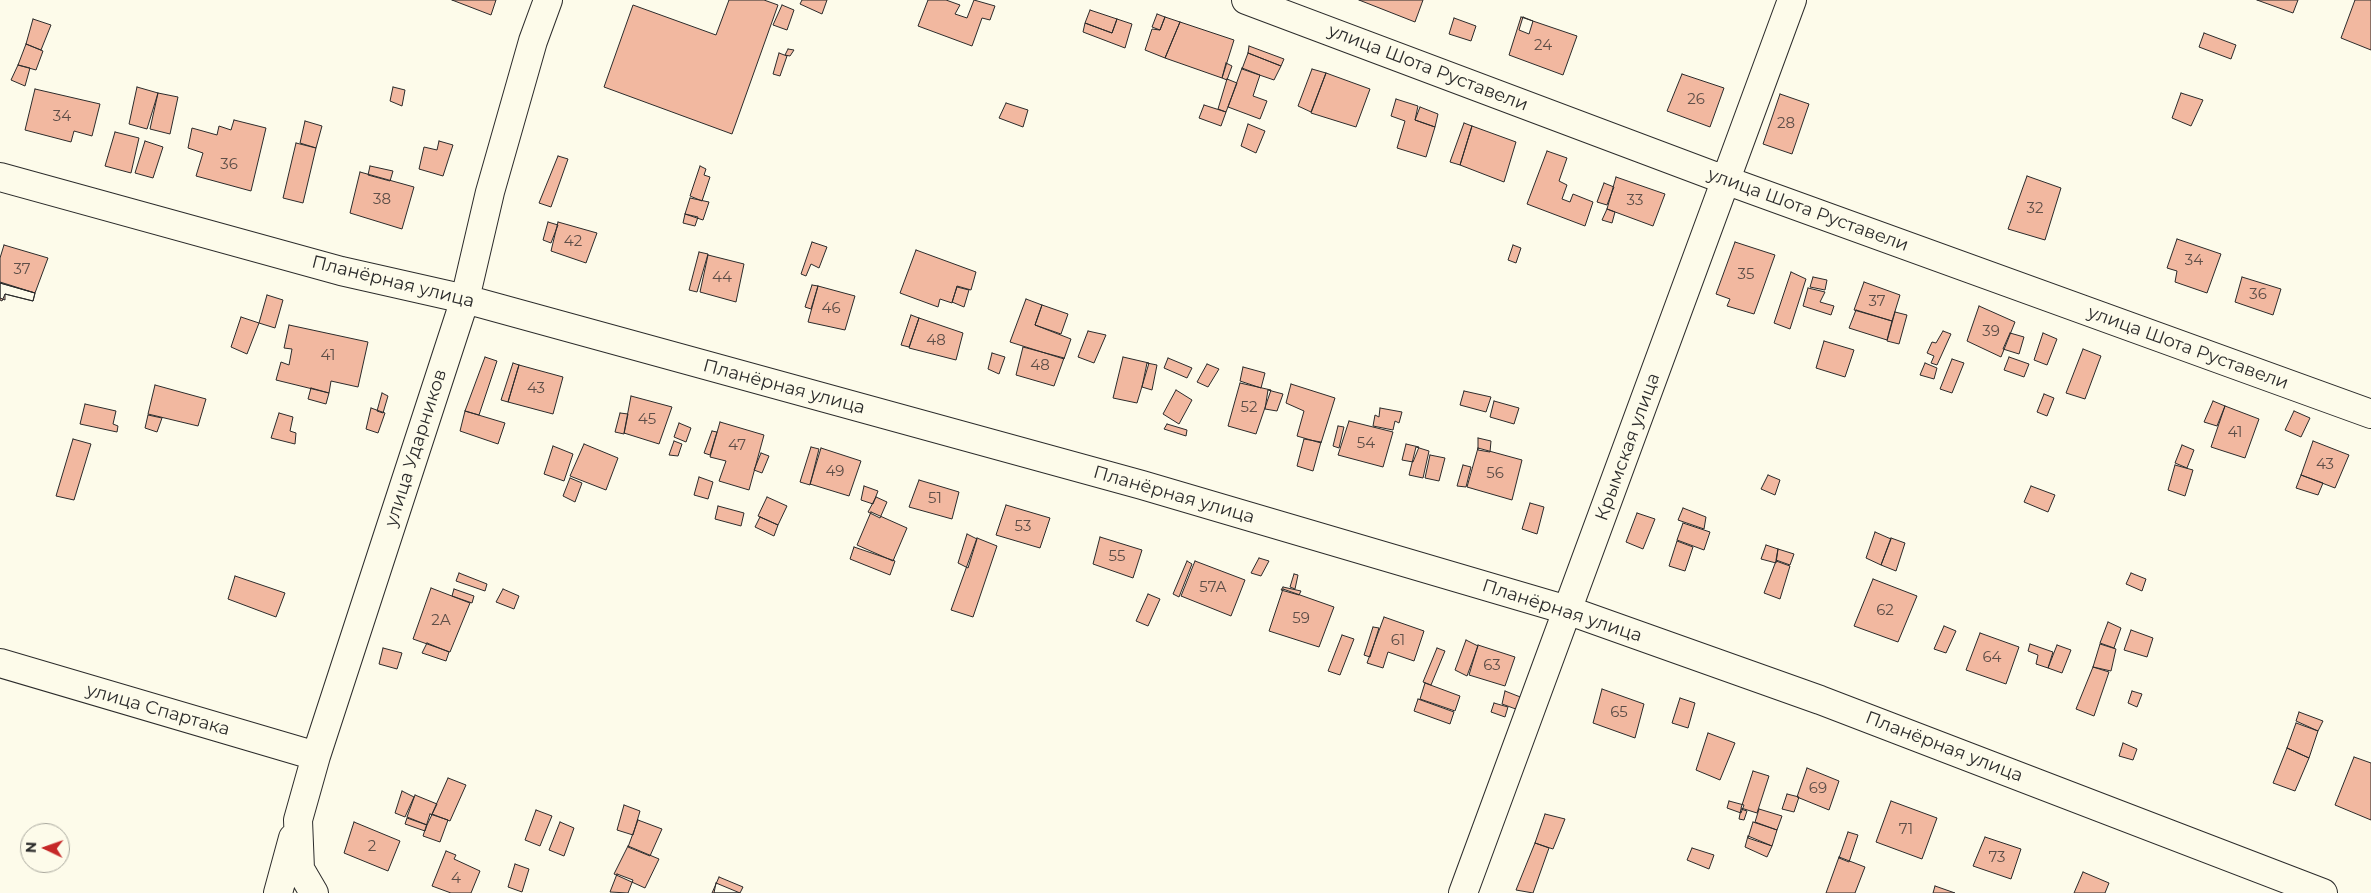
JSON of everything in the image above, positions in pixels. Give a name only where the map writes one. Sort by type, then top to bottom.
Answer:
[{"type":"street","name":"улица Ударников","points":[[314,893],[300,869],[298,820],[316,756],[465,299],[490,192],[533,41],[548,0]]},
{"type":"street","name":"улица Шота Руставели","points":[[1246,0],[1726,180],[2371,414]]},
{"type":"street","name":"Крымская улица","points":[[1463,893],[1792,0]]},
{"type":"street","name":"Планёрная улица","points":[[0,178],[341,270],[465,299],[1142,485],[1568,610],[1820,700],[2323,893]]},
{"type":"street","name":"улица Спартака","points":[[0,663],[316,756]]},
{"type":"street","points":[[278,893],[298,820]]},
{"type":"building","points":[[452,0],[496,0],[491,15]]},
{"type":"building","points":[[729,0],[764,0],[778,5],[732,134],[604,87],[633,5],[716,35]]},
{"type":"building","points":[[802,0],[827,0],[822,14],[800,4]]},
{"type":"building","points":[[928,0],[946,0],[960,5],[955,14],[967,18],[974,0],[995,6],[990,20],[982,18],[972,46],[918,26]]},
{"type":"building","points":[[1359,0],[1423,0],[1415,22]]},
{"type":"building","points":[[2257,0],[2298,0],[2293,13]]},
{"type":"building","points":[[2355,0],[2371,0],[2371,50],[2341,38]]},
{"type":"building","points":[[782,5],[794,10],[787,30],[773,25]]},
{"type":"building","points":[[1090,10],[1117,19],[1112,33],[1085,23]]},
{"type":"building","points":[[1157,14],[1165,17],[1160,30],[1152,27]]},
{"type":"building","points":[[1165,17],[1180,22],[1165,58],[1145,50],[1152,29],[1160,30]]},
{"type":"building","points":[[1521,17],[1577,36],[1563,75],[1509,55]]},
{"type":"building","points":[[1523,17],[1533,21],[1529,34],[1519,30]]},
{"type":"building","points":[[1454,18],[1476,26],[1471,41],[1449,34]]},
{"type":"building","points":[[33,19],[51,25],[41,50],[26,44]]},
{"type":"building","points":[[1117,19],[1132,24],[1125,48],[1083,32],[1085,23],[1112,33]]},
{"type":"building","points":[[1180,22],[1234,40],[1222,78],[1165,58]]},
{"type":"building","points":[[2204,33],[2236,45],[2231,59],[2199,47]]},
{"type":"building","points":[[26,44],[43,51],[36,70],[18,65]]},
{"type":"building","points":[[1249,46],[1284,59],[1281,66],[1248,53]]},
{"type":"building","points":[[788,49],[794,50],[790,56],[785,55]]},
{"type":"building","points":[[779,53],[787,56],[780,76],[773,74]]},
{"type":"building","points":[[1248,53],[1281,66],[1274,80],[1242,69]]},
{"type":"building","points":[[1226,63],[1232,66],[1227,80],[1222,78]]},
{"type":"building","points":[[18,65],[30,68],[25,86],[11,80]]},
{"type":"building","points":[[1242,68],[1260,75],[1253,96],[1267,101],[1260,119],[1228,107]]},
{"type":"building","points":[[1312,69],[1326,73],[1311,112],[1298,106]]},
{"type":"building","points":[[1326,73],[1370,89],[1356,127],[1311,113]]},
{"type":"building","points":[[1682,74],[1724,88],[1710,127],[1667,111]]},
{"type":"building","points":[[1227,79],[1237,83],[1226,112],[1218,109]]},
{"type":"building","points":[[137,87],[158,93],[147,129],[129,124]]},
{"type":"building","points":[[393,87],[405,90],[402,106],[390,101]]},
{"type":"building","points":[[35,89],[100,104],[92,136],[74,131],[71,142],[25,130]]},
{"type":"building","points":[[158,93],[178,97],[170,134],[150,129]]},
{"type":"building","points":[[2181,93],[2203,100],[2191,126],[2172,118]]},
{"type":"building","points":[[1780,94],[1809,104],[1792,154],[1763,144]]},
{"type":"building","points":[[1396,99],[1418,106],[1415,120],[1435,127],[1426,157],[1397,148],[1405,121],[1391,116]]},
{"type":"building","points":[[1006,103],[1028,110],[1023,127],[999,118]]},
{"type":"building","points":[[1204,105],[1226,112],[1221,126],[1199,118]]},
{"type":"building","points":[[1420,107],[1438,114],[1435,127],[1415,120]]},
{"type":"building","points":[[234,120],[266,128],[251,191],[196,176],[203,153],[188,148],[192,128],[217,135],[219,126],[231,130]]},
{"type":"building","points":[[305,121],[322,126],[316,148],[300,143]]},
{"type":"building","points":[[1464,123],[1472,126],[1460,165],[1450,162]]},
{"type":"building","points":[[1248,124],[1265,131],[1256,153],[1241,146]]},
{"type":"building","points":[[1472,126],[1516,142],[1504,182],[1460,165]]},
{"type":"building","points":[[115,132],[139,138],[131,173],[105,166]]},
{"type":"building","points":[[145,141],[163,147],[153,178],[135,173]]},
{"type":"building","points":[[439,141],[453,145],[443,176],[419,169],[424,147],[437,150]]},
{"type":"building","points":[[296,143],[316,148],[303,203],[283,198]]},
{"type":"building","points":[[1547,151],[1567,158],[1559,181],[1567,185],[1562,199],[1570,202],[1573,194],[1593,202],[1585,226],[1527,204]]},
{"type":"building","points":[[558,156],[568,159],[551,207],[539,203]]},
{"type":"building","points":[[370,166],[393,171],[390,181],[368,175]]},
{"type":"building","points":[[700,166],[706,169],[704,175],[710,177],[702,201],[690,196]]},
{"type":"building","points":[[360,172],[414,187],[402,229],[350,213]]},
{"type":"building","points":[[2027,176],[2061,188],[2045,240],[2008,229]]},
{"type":"building","points":[[1616,177],[1665,194],[1653,226],[1607,209]]},
{"type":"building","points":[[1604,183],[1614,187],[1607,205],[1597,202]]},
{"type":"building","points":[[690,198],[709,202],[703,220],[685,214]]},
{"type":"building","points":[[1607,209],[1615,212],[1612,223],[1602,220]]},
{"type":"building","points":[[685,214],[698,217],[695,226],[683,223]]},
{"type":"building","points":[[548,222],[558,225],[551,243],[543,240]]},
{"type":"building","points":[[558,222],[597,233],[586,263],[551,251]]},
{"type":"building","points":[[2177,239],[2221,254],[2207,293],[2175,282],[2177,271],[2167,268]]},
{"type":"building","points":[[812,242],[827,247],[819,268],[811,264],[806,276],[801,274]]},
{"type":"building","points":[[1735,242],[1775,255],[1754,314],[1727,306],[1730,299],[1716,294]]},
{"type":"building","points":[[4,245],[48,258],[35,293],[0,282],[0,258]]},
{"type":"building","points":[[1513,245],[1521,248],[1516,263],[1508,260]]},
{"type":"building","points":[[916,250],[976,272],[971,290],[957,286],[952,303],[940,299],[938,307],[900,293]]},
{"type":"building","points":[[699,252],[708,254],[697,292],[689,290]]},
{"type":"building","points":[[708,255],[744,264],[736,302],[700,292]]},
{"type":"building","points":[[1791,272],[1806,279],[1790,329],[1774,323]]},
{"type":"building","points":[[1813,277],[1827,280],[1825,290],[1810,287]]},
{"type":"building","points":[[2242,277],[2281,289],[2273,315],[2235,302]]},
{"type":"building","points":[[1864,282],[1900,295],[1892,321],[1854,310]]},
{"type":"building","points":[[0,283],[35,293],[33,301],[5,294],[5,300],[0,298]]},
{"type":"building","points":[[0,283],[35,293],[33,301],[5,294],[2,301],[0,300]]},
{"type":"building","points":[[812,285],[818,286],[811,309],[805,307]]},
{"type":"building","points":[[818,286],[855,296],[845,330],[808,322]]},
{"type":"building","points":[[957,287],[969,290],[964,307],[952,302]]},
{"type":"building","points":[[1808,288],[1825,292],[1820,302],[1834,306],[1831,315],[1803,306]]},
{"type":"building","points":[[267,295],[283,300],[275,328],[259,323]]},
{"type":"building","points":[[1026,299],[1042,305],[1035,325],[1071,339],[1064,359],[1010,342]]},
{"type":"building","points":[[1042,305],[1068,314],[1061,334],[1035,325]]},
{"type":"building","points":[[1979,306],[2015,322],[2001,357],[1967,341]]},
{"type":"building","points":[[1856,310],[1892,321],[1887,340],[1849,328]]},
{"type":"building","points":[[1895,312],[1907,315],[1899,344],[1887,341]]},
{"type":"building","points":[[911,315],[919,318],[909,347],[901,345]]},
{"type":"building","points":[[241,317],[259,323],[247,354],[231,347]]},
{"type":"building","points":[[919,318],[963,333],[956,360],[909,348]]},
{"type":"building","points":[[289,325],[368,342],[358,387],[331,381],[329,393],[276,380],[281,362],[289,365],[292,349],[284,348]]},
{"type":"building","points":[[1088,331],[1106,335],[1094,363],[1078,357]]},
{"type":"building","points":[[1943,331],[1951,334],[1937,365],[1931,363],[1934,356],[1927,353],[1932,342],[1936,343]]},
{"type":"building","points":[[2010,333],[2024,337],[2019,354],[2003,349]]},
{"type":"building","points":[[2043,333],[2057,339],[2047,365],[2034,360]]},
{"type":"building","points":[[1824,341],[1854,350],[1845,377],[1816,368]]},
{"type":"building","points":[[1023,347],[1064,358],[1054,386],[1016,375]]},
{"type":"building","points":[[2083,349],[2101,356],[2085,399],[2066,393]]},
{"type":"building","points":[[992,353],[1005,357],[999,374],[988,369]]},
{"type":"building","points":[[485,357],[497,361],[479,415],[465,411]]},
{"type":"building","points":[[1123,357],[1149,363],[1137,403],[1113,398]]},
{"type":"building","points":[[2009,357],[2029,364],[2024,377],[2004,370]]},
{"type":"building","points":[[1168,358],[1192,368],[1187,378],[1164,368]]},
{"type":"building","points":[[1952,359],[1964,363],[1952,393],[1940,389]]},
{"type":"building","points":[[513,363],[519,365],[508,402],[501,400]]},
{"type":"building","points":[[1147,363],[1157,365],[1152,390],[1142,387]]},
{"type":"building","points":[[1925,363],[1937,368],[1934,379],[1920,375]]},
{"type":"building","points":[[1207,364],[1219,369],[1208,387],[1197,382]]},
{"type":"building","points":[[519,365],[563,377],[553,414],[508,402]]},
{"type":"building","points":[[1243,367],[1265,373],[1261,388],[1240,381]]},
{"type":"building","points":[[1240,383],[1271,390],[1256,434],[1228,426]]},
{"type":"building","points":[[1291,384],[1335,398],[1321,443],[1297,436],[1304,411],[1286,403]]},
{"type":"building","points":[[155,385],[206,399],[198,426],[148,414]]},
{"type":"building","points":[[311,388],[329,393],[326,404],[308,399]]},
{"type":"building","points":[[1176,390],[1192,400],[1179,424],[1163,414]]},
{"type":"building","points":[[1268,390],[1283,394],[1277,411],[1265,409]]},
{"type":"building","points":[[1464,391],[1491,397],[1486,412],[1460,405]]},
{"type":"building","points":[[382,393],[388,396],[383,413],[377,411]]},
{"type":"building","points":[[2044,394],[2054,398],[2047,416],[2037,412]]},
{"type":"building","points":[[631,396],[672,407],[659,444],[624,433]]},
{"type":"building","points":[[1494,401],[1519,408],[1514,424],[1490,417]]},
{"type":"building","points":[[2213,401],[2225,406],[2217,426],[2204,422]]},
{"type":"building","points":[[85,404],[116,411],[113,424],[118,426],[117,432],[80,424]]},
{"type":"building","points":[[2225,406],[2259,419],[2245,458],[2211,447]]},
{"type":"building","points":[[371,408],[385,413],[378,433],[366,429]]},
{"type":"building","points":[[1380,408],[1402,412],[1399,423],[1395,421],[1393,430],[1373,426],[1375,415],[1379,417]]},
{"type":"building","points":[[465,411],[505,423],[498,444],[460,431]]},
{"type":"building","points":[[2294,411],[2310,418],[2301,437],[2285,430]]},
{"type":"building","points":[[279,413],[293,417],[290,431],[296,433],[295,444],[271,438]]},
{"type":"building","points":[[620,413],[628,414],[624,434],[615,432]]},
{"type":"building","points":[[148,415],[162,418],[157,432],[145,428]]},
{"type":"building","points":[[1349,421],[1393,432],[1383,467],[1338,455]]},
{"type":"building","points":[[720,422],[764,435],[749,490],[719,481],[726,461],[710,457]]},
{"type":"building","points":[[679,423],[691,428],[686,442],[674,437]]},
{"type":"building","points":[[1167,424],[1187,430],[1186,436],[1164,429]]},
{"type":"building","points":[[1338,426],[1344,427],[1339,448],[1333,446]]},
{"type":"building","points":[[712,431],[717,432],[710,455],[704,453]]},
{"type":"building","points":[[1478,438],[1491,441],[1490,452],[1478,450]]},
{"type":"building","points":[[73,439],[91,444],[74,500],[56,496]]},
{"type":"building","points":[[1304,439],[1321,442],[1313,471],[1297,466]]},
{"type":"building","points":[[674,441],[682,444],[678,456],[669,455]]},
{"type":"building","points":[[2313,441],[2349,455],[2335,488],[2301,475]]},
{"type":"building","points":[[584,444],[618,458],[606,490],[570,476]]},
{"type":"building","points":[[1406,444],[1419,447],[1413,462],[1402,460]]},
{"type":"building","points":[[2182,445],[2194,450],[2187,468],[2175,463]]},
{"type":"building","points":[[553,446],[573,454],[564,481],[544,474]]},
{"type":"building","points":[[811,447],[819,449],[810,485],[800,482]]},
{"type":"building","points":[[1416,447],[1429,451],[1423,478],[1409,475]]},
{"type":"building","points":[[821,448],[861,461],[849,496],[810,484]]},
{"type":"building","points":[[1478,448],[1522,460],[1512,500],[1467,487]]},
{"type":"building","points":[[761,453],[769,456],[762,473],[754,470]]},
{"type":"building","points":[[1430,455],[1445,458],[1439,481],[1425,478]]},
{"type":"building","points":[[1463,465],[1471,467],[1466,487],[1457,486]]},
{"type":"building","points":[[2175,465],[2193,470],[2185,496],[2168,490]]},
{"type":"building","points":[[1768,475],[1780,480],[1775,495],[1761,489]]},
{"type":"building","points":[[2301,475],[2323,483],[2318,495],[2296,488]]},
{"type":"building","points":[[699,477],[713,482],[708,499],[694,495]]},
{"type":"building","points":[[570,478],[582,483],[575,502],[563,496]]},
{"type":"building","points":[[919,480],[959,492],[952,519],[909,507]]},
{"type":"building","points":[[864,486],[878,491],[873,504],[861,500]]},
{"type":"building","points":[[2031,486],[2055,495],[2048,512],[2024,502]]},
{"type":"building","points":[[767,497],[787,506],[778,525],[758,516]]},
{"type":"building","points":[[876,497],[887,502],[880,518],[868,512]]},
{"type":"building","points":[[1530,503],[1544,507],[1537,534],[1522,529]]},
{"type":"building","points":[[1006,505],[1050,518],[1040,548],[996,535]]},
{"type":"building","points":[[718,506],[744,513],[741,526],[715,519]]},
{"type":"building","points":[[1683,508],[1706,517],[1704,529],[1678,520]]},
{"type":"building","points":[[871,512],[907,528],[893,561],[857,545]]},
{"type":"building","points":[[1637,513],[1655,519],[1643,549],[1626,542]]},
{"type":"building","points":[[760,517],[778,525],[774,536],[755,527]]},
{"type":"building","points":[[1683,523],[1710,532],[1704,550],[1677,540]]},
{"type":"building","points":[[1875,532],[1891,539],[1881,565],[1866,558]]},
{"type":"building","points":[[967,534],[977,539],[968,568],[958,563]]},
{"type":"building","points":[[1100,537],[1142,550],[1133,578],[1093,564]]},
{"type":"building","points":[[977,538],[997,546],[973,617],[951,610]]},
{"type":"building","points":[[1891,538],[1905,543],[1896,571],[1881,565]]},
{"type":"building","points":[[1677,541],[1693,547],[1685,571],[1669,566]]},
{"type":"building","points":[[1766,545],[1778,549],[1776,563],[1761,559]]},
{"type":"building","points":[[854,547],[895,561],[890,575],[850,559]]},
{"type":"building","points":[[1778,549],[1794,554],[1790,565],[1776,560]]},
{"type":"building","points":[[1259,558],[1269,561],[1261,576],[1251,573]]},
{"type":"building","points":[[1187,561],[1192,564],[1179,597],[1173,594]]},
{"type":"building","points":[[1195,561],[1245,580],[1231,616],[1181,596]]},
{"type":"building","points":[[1776,561],[1790,566],[1780,599],[1764,593]]},
{"type":"building","points":[[459,573],[487,584],[485,591],[456,581]]},
{"type":"building","points":[[2131,573],[2146,579],[2142,591],[2126,584]]},
{"type":"building","points":[[1294,574],[1298,575],[1295,589],[1290,587]]},
{"type":"building","points":[[235,576],[285,593],[276,617],[228,599]]},
{"type":"building","points":[[1873,579],[1917,596],[1898,642],[1854,626]]},
{"type":"building","points":[[1283,587],[1301,591],[1299,595],[1281,590]]},
{"type":"building","points":[[431,588],[470,603],[450,652],[413,639]]},
{"type":"building","points":[[454,589],[474,596],[472,603],[452,596]]},
{"type":"building","points":[[503,589],[519,596],[514,609],[496,602]]},
{"type":"building","points":[[1283,589],[1334,607],[1319,647],[1269,631]]},
{"type":"building","points":[[1148,594],[1160,599],[1148,626],[1136,621]]},
{"type":"building","points":[[1384,617],[1424,631],[1414,661],[1388,652],[1383,668],[1367,663]]},
{"type":"building","points":[[2108,622],[2121,628],[2114,648],[2100,643]]},
{"type":"building","points":[[1944,626],[1956,631],[1946,653],[1934,649]]},
{"type":"building","points":[[1373,627],[1379,628],[1370,657],[1364,655]]},
{"type":"building","points":[[2131,630],[2153,638],[2147,657],[2124,650]]},
{"type":"building","points":[[1980,633],[2019,647],[2006,684],[1966,670]]},
{"type":"building","points":[[1342,635],[1354,639],[1340,675],[1328,671]]},
{"type":"building","points":[[1466,640],[1478,646],[1467,676],[1455,670]]},
{"type":"building","points":[[427,643],[449,652],[446,661],[422,653]]},
{"type":"building","points":[[2030,644],[2053,652],[2048,668],[2036,664],[2038,655],[2028,651]]},
{"type":"building","points":[[2100,644],[2116,649],[2111,671],[2093,667]]},
{"type":"building","points":[[1478,645],[1515,657],[1505,686],[1469,675]]},
{"type":"building","points":[[2057,645],[2071,650],[2062,673],[2048,668]]},
{"type":"building","points":[[383,648],[402,653],[397,669],[379,664]]},
{"type":"building","points":[[1437,648],[1445,651],[1431,685],[1423,682]]},
{"type":"building","points":[[2093,667],[2109,672],[2094,716],[2076,709]]},
{"type":"building","points":[[1425,683],[1460,696],[1455,711],[1420,699]]},
{"type":"building","points":[[1602,689],[1644,704],[1635,738],[1593,723]]},
{"type":"building","points":[[1505,691],[1528,700],[1524,712],[1502,704]]},
{"type":"building","points":[[2132,691],[2142,694],[2137,707],[2128,703]]},
{"type":"building","points":[[1680,698],[1695,703],[1688,728],[1672,723]]},
{"type":"building","points":[[1418,699],[1454,712],[1450,724],[1414,711]]},
{"type":"building","points":[[1494,703],[1508,707],[1505,717],[1491,712]]},
{"type":"building","points":[[2299,712],[2323,721],[2318,731],[2296,721]]},
{"type":"building","points":[[2296,723],[2318,731],[2309,758],[2287,748]]},
{"type":"building","points":[[1708,733],[1735,743],[1720,780],[1696,770]]},
{"type":"building","points":[[2123,743],[2137,749],[2133,760],[2119,756]]},
{"type":"building","points":[[2287,748],[2309,758],[2295,791],[2273,783]]},
{"type":"building","points":[[2354,757],[2371,763],[2371,820],[2335,805]]},
{"type":"building","points":[[1807,768],[1839,781],[1829,810],[1797,797]]},
{"type":"building","points":[[1753,771],[1769,776],[1757,813],[1741,808]]},
{"type":"building","points":[[448,778],[466,785],[450,821],[432,814]]},
{"type":"building","points":[[402,791],[414,797],[405,817],[395,813]]},
{"type":"building","points":[[1787,794],[1799,797],[1794,812],[1782,809]]},
{"type":"building","points":[[415,795],[437,804],[427,825],[407,817]]},
{"type":"building","points":[[1729,801],[1744,805],[1741,813],[1727,808]]},
{"type":"building","points":[[1891,801],[1937,818],[1922,859],[1876,842]]},
{"type":"building","points":[[624,805],[640,811],[633,835],[617,830]]},
{"type":"building","points":[[1741,809],[1747,811],[1744,820],[1739,819]]},
{"type":"building","points":[[1759,809],[1782,816],[1777,830],[1755,822]]},
{"type":"building","points":[[536,810],[552,816],[540,846],[525,840]]},
{"type":"building","points":[[430,814],[448,820],[440,842],[423,836]]},
{"type":"building","points":[[1545,814],[1565,819],[1553,849],[1535,843]]},
{"type":"building","points":[[407,818],[427,825],[425,831],[405,824]]},
{"type":"building","points":[[638,820],[662,829],[650,856],[628,847]]},
{"type":"building","points":[[354,822],[400,841],[388,871],[344,853]]},
{"type":"building","points":[[560,822],[574,828],[564,856],[549,850]]},
{"type":"building","points":[[1753,822],[1777,830],[1772,846],[1748,838]]},
{"type":"building","points":[[1848,832],[1858,835],[1849,862],[1839,858]]},
{"type":"building","points":[[1748,836],[1772,846],[1767,857],[1745,847]]},
{"type":"building","points":[[1985,837],[2021,849],[2011,879],[1973,866]]},
{"type":"building","points":[[1535,843],[1549,848],[1533,893],[1516,890]]},
{"type":"building","points":[[628,846],[659,859],[645,888],[614,874]]},
{"type":"building","points":[[1692,848],[1714,855],[1709,869],[1687,860]]},
{"type":"building","points":[[446,851],[456,855],[454,859],[480,871],[471,893],[451,893],[432,886]]},
{"type":"building","points":[[1839,857],[1865,867],[1855,893],[1826,893]]},
{"type":"building","points":[[515,864],[529,869],[522,892],[508,887]]},
{"type":"building","points":[[2083,872],[2109,883],[2105,893],[2074,893]]},
{"type":"building","points":[[617,874],[633,880],[628,893],[610,892]]},
{"type":"building","points":[[719,877],[743,887],[740,893],[712,893]]},
{"type":"building","points":[[716,883],[740,893],[714,893]]},
{"type":"building","points":[[1935,886],[1955,893],[1933,893]]}]
